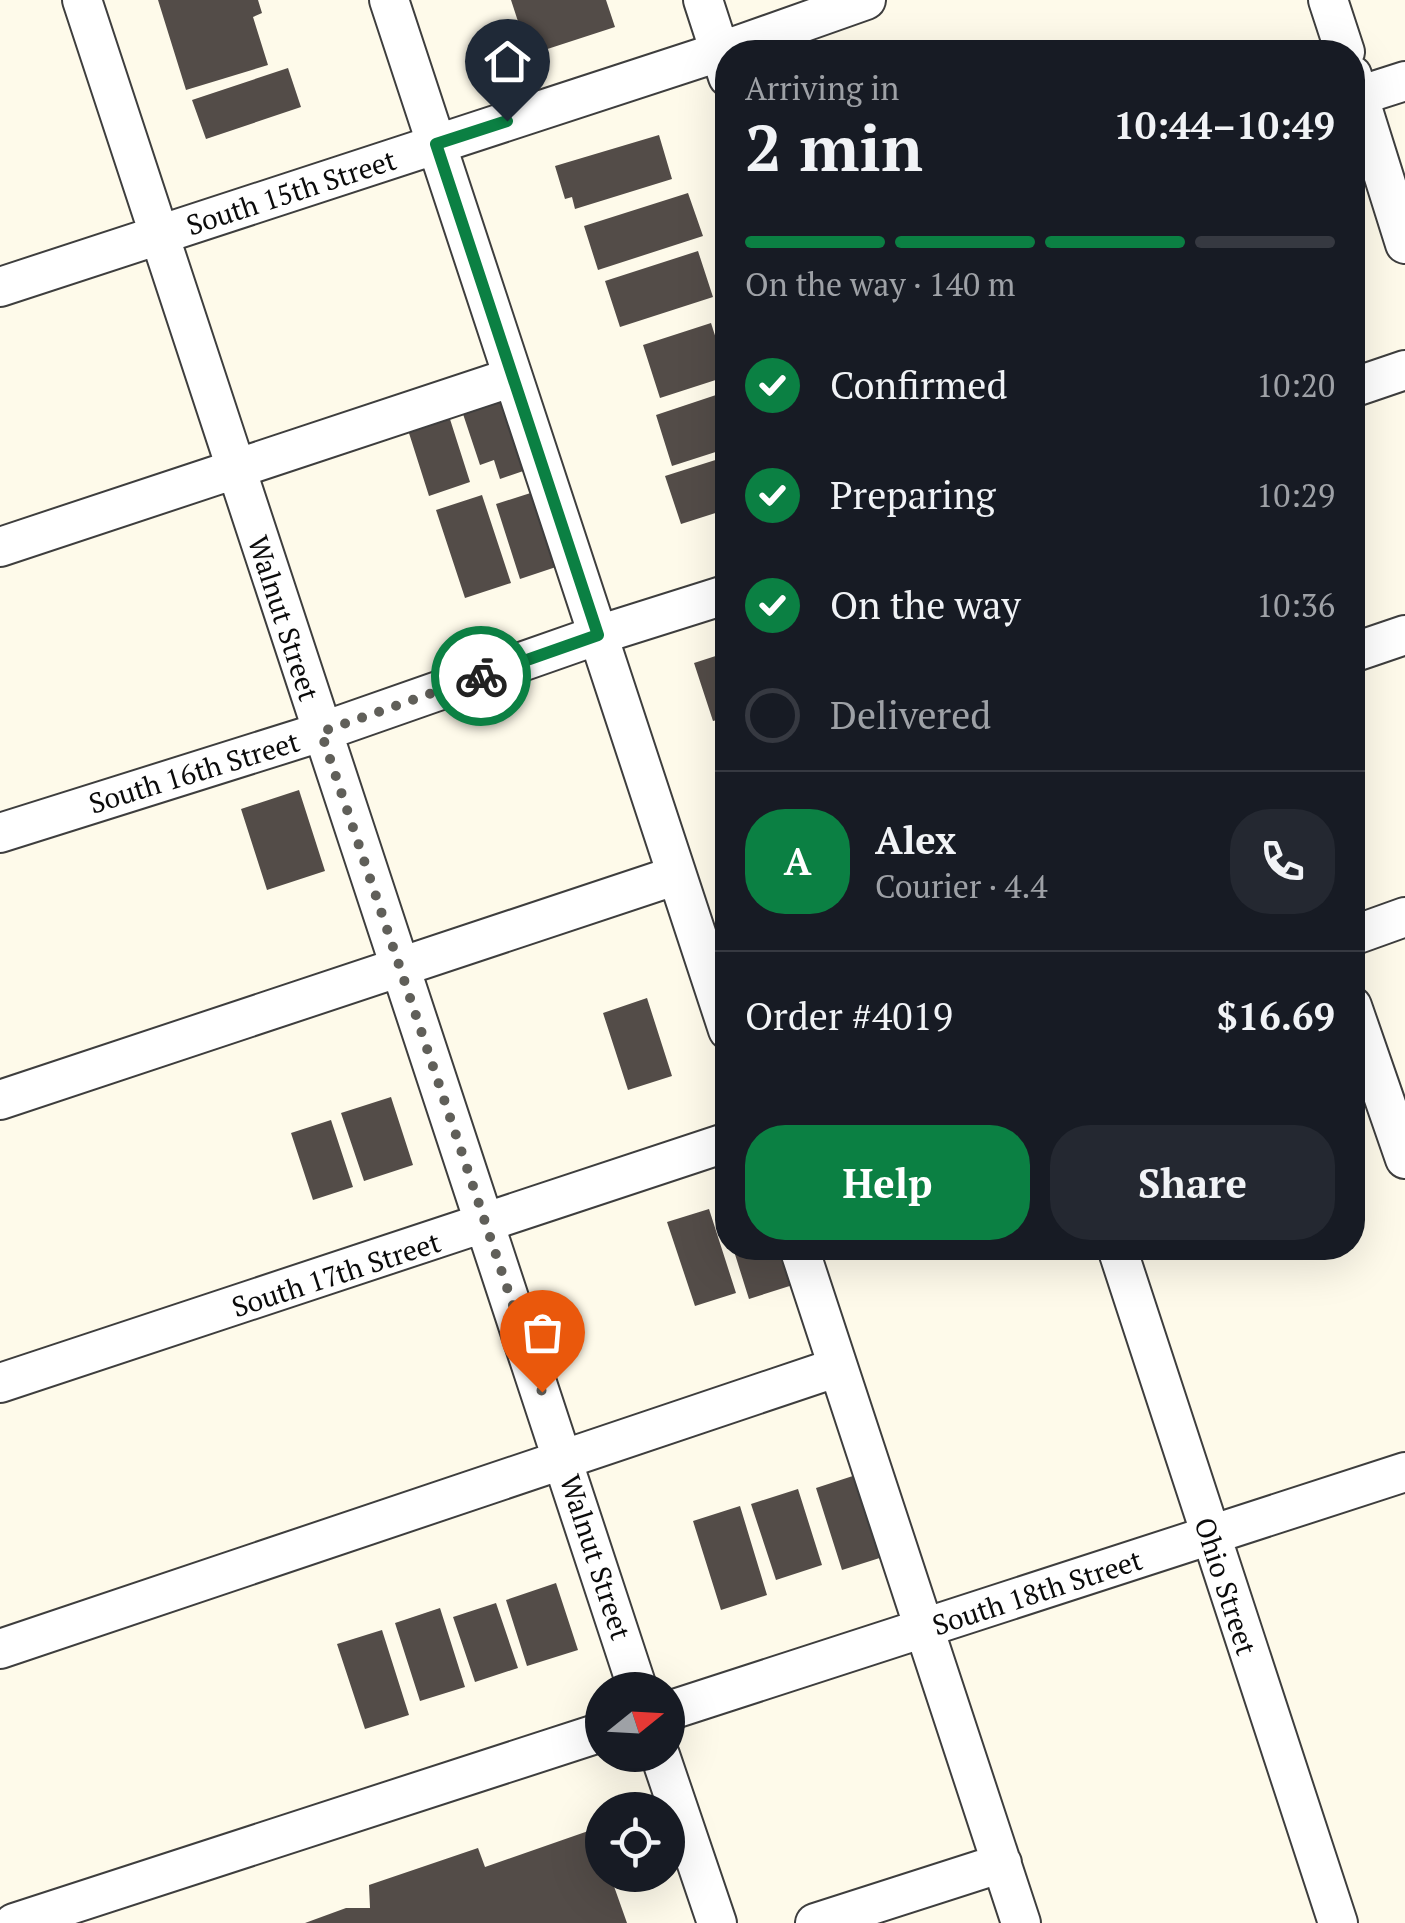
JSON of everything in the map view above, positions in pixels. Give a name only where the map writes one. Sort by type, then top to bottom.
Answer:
[{"type":"street","name":"Walnut Street","points":[[82,0],[321,732],[488,1224],[632,1672]]},
{"type":"street","points":[[389,0],[715,990]]},
{"type":"street","points":[[703,0],[716,40]]},
{"type":"street","name":"South 15th Street","points":[[777,40],[866,0]]},
{"type":"street","points":[[1328,0],[1341,40]]},
{"type":"street","name":"South 15th Street","points":[[0,287],[436,144],[715,66]]},
{"type":"street","points":[[1365,87],[1405,81]]},
{"type":"street","points":[[1365,120],[1405,244]]},
{"type":"street","points":[[1365,384],[1405,370]]},
{"type":"street","points":[[0,547],[513,377]]},
{"type":"street","name":"South 16th Street","points":[[0,833],[321,732],[715,598]]},
{"type":"street","points":[[1365,649],[1405,635]]},
{"type":"street","points":[[0,1100],[677,875]]},
{"type":"street","points":[[1365,931],[1405,917]]},
{"type":"street","points":[[1365,1044],[1405,1159]]},
{"type":"street","name":"South 17th Street","points":[[0,1383],[715,1146]]},
{"type":"street","points":[[803,1260],[1021,1923]]},
{"type":"street","name":"Ohio Street","points":[[1121,1260],[1338,1923]]},
{"type":"street","points":[[0,1649],[838,1367]]},
{"type":"street","name":"South 18th Street","points":[[685,1705],[1405,1472]]},
{"type":"street","points":[[14,1923],[585,1738]]},
{"type":"street","points":[[666,1772],[717,1923]]},
{"type":"street","points":[[815,1923],[1002,1864]]},
{"type":"building","points":[[158,0],[258,0],[262,13],[253,17],[268,65],[186,90]]},
{"type":"building","points":[[511,0],[606,0],[615,27],[529,55]]},
{"type":"building","points":[[288,68],[301,107],[206,139],[192,100]]},
{"type":"building","points":[[659,135],[672,179],[575,209],[572,197],[565,199],[555,166]]},
{"type":"building","points":[[688,193],[703,236],[598,270],[584,226]]},
{"type":"building","points":[[698,251],[713,297],[620,327],[605,281]]},
{"type":"building","points":[[711,323],[715,335],[715,380],[660,398],[643,345]]},
{"type":"building","points":[[715,395],[715,452],[672,466],[656,415]]},
{"type":"building","points":[[504,397],[535,467],[500,479],[494,460],[480,465],[462,411]]},
{"type":"building","points":[[449,416],[470,482],[429,496],[408,430]]},
{"type":"building","points":[[715,460],[715,513],[681,524],[665,476]]},
{"type":"building","points":[[543,489],[568,563],[520,579],[496,504]]},
{"type":"building","points":[[482,495],[511,583],[465,598],[436,510]]},
{"type":"building","points":[[715,656],[715,720],[713,721],[694,663]]},
{"type":"building","points":[[299,790],[325,871],[267,890],[241,809]]},
{"type":"building","points":[[647,998],[672,1076],[628,1090],[603,1013]]},
{"type":"building","points":[[391,1097],[413,1165],[364,1181],[341,1113]]},
{"type":"building","points":[[331,1120],[353,1187],[313,1200],[291,1133]]},
{"type":"building","points":[[709,1209],[715,1228],[715,1260],[725,1260],[736,1293],[695,1306],[667,1222]]},
{"type":"building","points":[[737,1260],[788,1260],[796,1284],[749,1299]]},
{"type":"building","points":[[862,1473],[889,1555],[842,1570],[816,1488]]},
{"type":"building","points":[[798,1489],[822,1565],[776,1580],[751,1504]]},
{"type":"building","points":[[740,1506],[767,1595],[721,1610],[693,1521]]},
{"type":"building","points":[[556,1583],[578,1650],[527,1666],[506,1600]]},
{"type":"building","points":[[496,1603],[518,1668],[475,1682],[453,1617]]},
{"type":"building","points":[[440,1608],[465,1687],[420,1701],[395,1623]]},
{"type":"building","points":[[382,1630],[409,1715],[365,1729],[337,1644]]},
{"type":"building","points":[[585,1832],[585,1892],[616,1892],[627,1923],[305,1923],[346,1908],[370,1908],[369,1885],[478,1848],[485,1867]]},
{"type":"way so far","points":[[481,676],[321,732],[542,1392]]},
{"type":"route","points":[[481,676],[598,635],[436,144],[507,121]]}]
